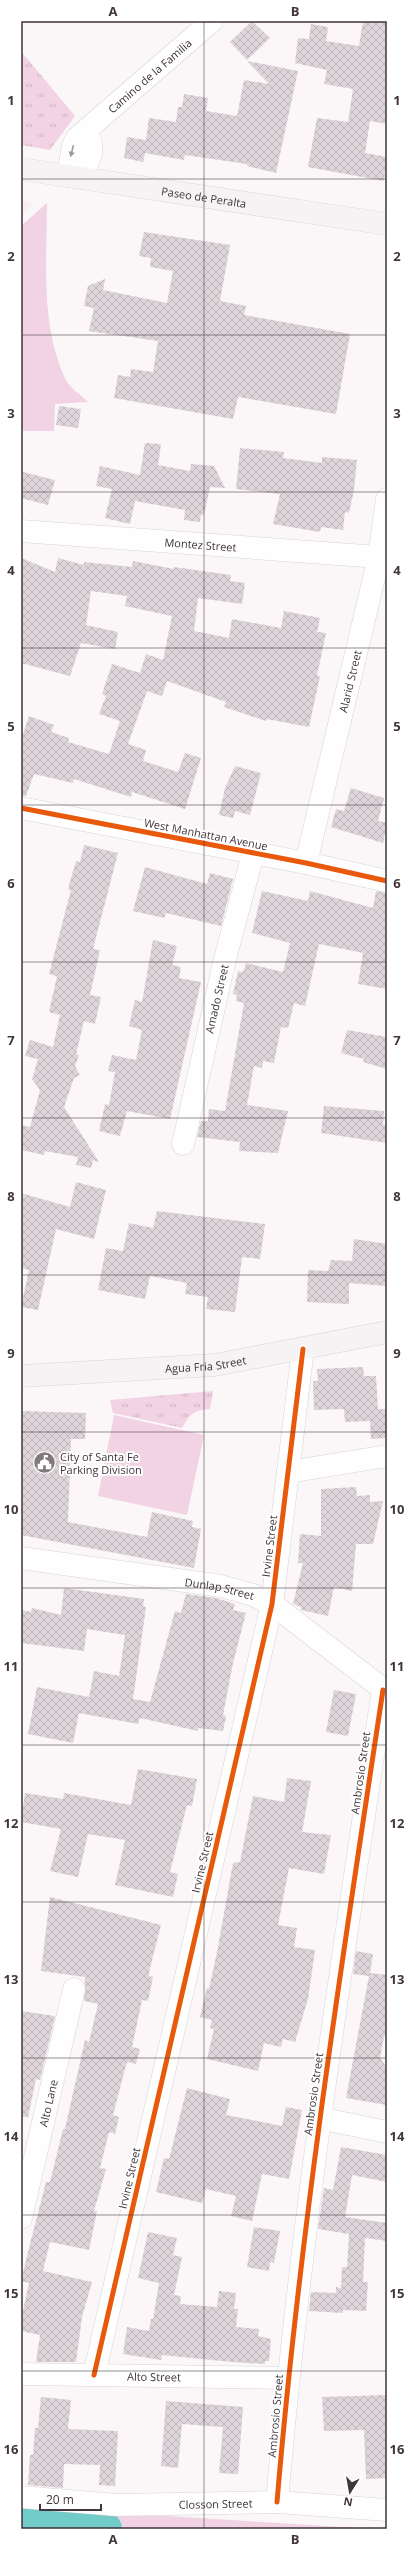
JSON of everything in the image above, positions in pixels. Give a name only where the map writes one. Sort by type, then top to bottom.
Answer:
[{"type":"street","name":"Camino de la Familia","points":[[74,177],[73,146],[77,138],[212,21]]},
{"type":"street","name":"Paseo de Peralta","points":[[21,169],[387,224]]},
{"type":"street","name":"Alarid Street","points":[[306,863],[379,557],[387,499]]},
{"type":"street","name":"Montez Street","points":[[21,531],[379,557]]},
{"type":"street","name":"West Manhattan Avenue","points":[[21,808],[253,854],[306,863],[387,881]]},
{"type":"street","name":"Amado Street","points":[[183,1144],[225,959],[253,854]]},
{"type":"street","name":"Agua Fria Street","points":[[21,1376],[215,1365],[387,1332]]},
{"type":"street","name":"Irvine Street","points":[[94,2375],[272,1604],[303,1349]]},
{"type":"street","points":[[288,1472],[387,1456]]},
{"type":"street","name":"Dunlap Street","points":[[21,1558],[221,1586],[253,1594],[272,1604],[385,1691]]},
{"type":"street","name":"Ambrosio Street","points":[[277,2502],[288,2378],[319,2118],[385,1691]]},
{"type":"street","name":"Alto Lane","points":[[21,2218],[74,1989]]},
{"type":"street","points":[[319,2118],[387,2132]]},
{"type":"street","name":"Alto Street","points":[[21,2374],[288,2378]]},
{"type":"street","name":"Closson Street","points":[[21,2497],[117,2505],[277,2502],[387,2510]]},
{"type":"shaded area","points":[[21,201],[34,203],[21,215]]},
{"type":"green space","points":[[21,51],[75,116],[50,150],[21,145]]},
{"type":"green space","points":[[47,203],[46,270],[52,338],[66,380],[73,389],[88,402],[55,404],[54,431],[21,431],[21,226]]},
{"type":"green space","points":[[213,1391],[210,1409],[200,1410],[190,1416],[182,1428],[113,1413],[110,1400]]},
{"type":"green space","points":[[114,1415],[204,1435],[187,1515],[98,1496]]},
{"type":"green space","points":[[21,2507],[376,2529],[21,2529]]},
{"type":"building","points":[[252,21],[270,38],[247,60],[230,42]]},
{"type":"building","points":[[363,21],[387,21],[387,124],[370,121],[365,153],[387,157],[384,181],[308,167],[317,118],[348,122],[353,89],[324,84],[327,70],[295,63],[298,38],[309,39],[311,24],[328,27],[326,41],[359,46]]},
{"type":"building","points":[[247,61],[298,71],[276,173],[247,166],[247,164],[185,155],[184,160],[145,153],[143,162],[124,158],[127,137],[146,140],[149,118],[176,122],[178,107],[182,107],[184,94],[208,98],[206,111],[237,116],[244,80],[269,84]]},
{"type":"building","points":[[144,232],[230,245],[220,301],[246,306],[244,315],[350,334],[336,414],[238,397],[233,419],[114,398],[118,375],[130,377],[131,369],[153,372],[158,341],[89,331],[94,308],[84,306],[88,286],[105,279],[103,290],[167,303],[173,271],[150,267],[151,258],[139,256]]},
{"type":"building","points":[[59,406],[81,409],[78,428],[56,425]]},
{"type":"building","points":[[145,443],[161,444],[158,465],[190,471],[191,464],[214,466],[225,488],[210,487],[204,515],[201,514],[200,522],[184,520],[185,510],[135,501],[130,524],[105,518],[112,489],[96,486],[100,466],[140,475]]},
{"type":"building","points":[[240,448],[284,452],[283,458],[322,463],[322,457],[357,460],[354,490],[349,513],[345,512],[343,530],[321,527],[320,532],[273,524],[280,494],[236,489]]},
{"type":"building","points":[[23,472],[55,480],[48,505],[21,498]]},
{"type":"building","points":[[21,558],[55,572],[58,558],[84,565],[84,562],[132,567],[133,561],[174,569],[174,567],[231,575],[230,581],[245,583],[242,604],[198,598],[194,631],[229,638],[232,619],[281,628],[284,611],[320,618],[317,632],[326,633],[317,676],[320,676],[309,727],[267,719],[266,721],[224,707],[226,702],[167,681],[162,696],[147,691],[128,744],[146,750],[143,761],[178,772],[185,753],[201,758],[185,809],[132,792],[131,797],[74,779],[73,783],[34,774],[26,796],[21,796],[21,740],[29,716],[54,725],[51,732],[69,738],[68,742],[109,754],[120,721],[99,714],[106,696],[102,694],[112,664],[140,673],[146,654],[163,660],[172,616],[125,606],[127,596],[91,591],[86,625],[118,632],[115,649],[81,643],[70,676],[21,663]]},
{"type":"building","points":[[235,766],[261,773],[250,815],[235,811],[233,818],[219,815],[225,788]]},
{"type":"building","points":[[351,788],[384,798],[378,821],[387,823],[383,843],[331,827],[336,809],[344,811]]},
{"type":"building","points":[[84,845],[118,853],[93,949],[100,950],[90,995],[101,997],[95,1024],[84,1021],[76,1054],[79,1055],[75,1066],[80,1075],[74,1078],[64,1107],[99,1162],[93,1160],[91,1168],[76,1165],[78,1157],[45,1151],[44,1155],[21,1150],[21,1125],[30,1127],[40,1090],[32,1079],[38,1059],[25,1056],[30,1040],[53,1047],[60,1015],[49,1012],[57,976],[49,974],[71,890],[68,889],[76,861],[80,862]]},
{"type":"building","points":[[145,867],[207,884],[210,873],[233,879],[221,926],[166,913],[164,918],[133,911]]},
{"type":"building","points":[[262,891],[308,901],[310,891],[373,908],[376,891],[387,893],[387,989],[358,984],[363,953],[319,944],[305,1006],[294,1003],[288,1028],[281,1027],[274,1063],[263,1061],[262,1068],[254,1066],[247,1105],[288,1111],[278,1153],[239,1151],[240,1142],[197,1137],[201,1121],[208,1121],[209,1109],[225,1111],[244,1003],[236,1001],[237,995],[233,994],[238,971],[243,972],[246,963],[283,972],[290,943],[252,933]]},
{"type":"building","points":[[153,940],[177,946],[172,965],[181,967],[179,978],[201,982],[170,1119],[127,1111],[120,1136],[99,1131],[105,1104],[109,1105],[115,1072],[108,1071],[112,1055],[136,1060],[142,1030],[129,1026],[135,1000],[142,1002]]},
{"type":"building","points":[[347,1030],[387,1037],[387,1069],[363,1062],[364,1059],[341,1053]]},
{"type":"building","points":[[324,1106],[384,1111],[383,1125],[387,1125],[387,1143],[321,1133]]},
{"type":"building","points":[[76,1182],[106,1190],[94,1239],[56,1229],[38,1310],[21,1307],[29,1270],[21,1268],[21,1193],[70,1207]]},
{"type":"building","points":[[157,1211],[265,1224],[260,1259],[242,1257],[235,1312],[206,1309],[208,1297],[185,1294],[187,1283],[150,1276],[145,1299],[98,1290],[106,1248],[123,1251],[129,1223],[153,1228]]},
{"type":"building","points":[[354,1239],[387,1244],[387,1286],[349,1283],[349,1304],[307,1302],[308,1270],[328,1271],[331,1260],[352,1261]]},
{"type":"building","points":[[363,1367],[364,1376],[376,1376],[378,1409],[387,1409],[387,1438],[371,1439],[370,1421],[345,1422],[344,1409],[314,1410],[313,1381],[318,1381],[317,1369]]},
{"type":"building","points":[[21,1411],[86,1413],[85,1439],[71,1439],[68,1522],[147,1537],[152,1512],[193,1521],[192,1527],[201,1529],[194,1568],[21,1535]]},
{"type":"building","points":[[356,1487],[357,1496],[370,1495],[370,1502],[383,1501],[373,1544],[356,1544],[352,1591],[334,1587],[328,1616],[301,1610],[301,1607],[293,1604],[303,1563],[298,1563],[300,1534],[321,1536],[321,1489]]},
{"type":"building","points":[[64,1588],[144,1599],[143,1607],[146,1607],[133,1699],[150,1702],[175,1611],[181,1613],[186,1594],[216,1598],[235,1604],[233,1610],[246,1613],[233,1663],[223,1715],[226,1716],[223,1731],[198,1728],[198,1731],[140,1718],[138,1724],[79,1713],[73,1743],[28,1734],[37,1687],[89,1697],[94,1671],[119,1676],[125,1635],[87,1629],[84,1651],[21,1643],[21,1610],[31,1612],[32,1608],[61,1615]]},
{"type":"building","points":[[334,1690],[356,1694],[348,1736],[326,1732]]},
{"type":"building","points":[[138,1769],[197,1779],[192,1806],[187,1805],[170,1872],[178,1874],[173,1897],[115,1885],[125,1840],[88,1834],[78,1877],[50,1871],[61,1829],[21,1822],[25,1793],[63,1799],[64,1793],[131,1805]]},
{"type":"building","points":[[287,1778],[311,1781],[302,1832],[331,1835],[324,1874],[289,1868],[278,1925],[297,1928],[294,1947],[315,1950],[308,1999],[295,2042],[283,2039],[281,2047],[264,2043],[258,2071],[207,2059],[214,2029],[210,2028],[212,2020],[200,2017],[207,1988],[209,1989],[218,1947],[233,1863],[240,1862],[253,1796],[284,1802]]},
{"type":"building","points":[[50,1897],[161,1925],[149,1972],[149,1976],[153,1977],[148,2001],[142,2000],[132,2047],[140,2049],[136,2064],[128,2062],[126,2065],[113,2115],[119,2117],[115,2134],[109,2132],[100,2168],[106,2169],[94,2211],[97,2211],[89,2250],[50,2242],[43,2271],[92,2282],[82,2317],[76,2362],[36,2362],[40,2335],[21,2331],[21,2320],[29,2283],[21,2281],[46,2182],[50,2182],[63,2129],[65,2129],[85,2040],[89,2042],[98,2004],[84,2001],[85,1977],[41,1971]]},
{"type":"building","points":[[356,1951],[373,1954],[370,1973],[387,1975],[387,2037],[384,2036],[380,2058],[387,2068],[387,2105],[346,2098],[369,1976],[353,1974]]},
{"type":"building","points":[[21,2011],[55,2016],[40,2080],[36,2079],[28,2117],[21,2117]]},
{"type":"building","points":[[187,2088],[230,2099],[226,2115],[282,2126],[286,2107],[302,2110],[289,2179],[262,2174],[252,2221],[231,2216],[236,2196],[206,2189],[202,2203],[156,2192],[164,2158],[169,2159]]},
{"type":"building","points":[[341,2147],[387,2155],[387,2182],[352,2175],[345,2217],[387,2223],[387,2241],[365,2238],[363,2282],[368,2282],[366,2311],[343,2310],[343,2313],[309,2311],[311,2292],[336,2293],[336,2287],[341,2288],[342,2267],[347,2267],[349,2234],[318,2229],[324,2188],[333,2190]]},
{"type":"building","points":[[254,2227],[280,2231],[274,2263],[270,2262],[269,2271],[247,2267]]},
{"type":"building","points":[[148,2232],[177,2238],[173,2255],[182,2257],[174,2295],[181,2296],[180,2304],[217,2307],[219,2291],[236,2293],[234,2309],[238,2309],[236,2327],[259,2329],[258,2336],[271,2339],[269,2361],[265,2361],[265,2364],[162,2355],[161,2360],[123,2354],[127,2327],[149,2331],[151,2319],[153,2319],[159,2283],[138,2278]]},
{"type":"building","points":[[387,2395],[387,2478],[366,2479],[364,2430],[324,2431],[322,2397]]},
{"type":"building","points":[[41,2397],[71,2400],[68,2429],[118,2431],[115,2486],[99,2485],[100,2465],[64,2464],[63,2488],[28,2485],[30,2455],[33,2455],[35,2428],[38,2428]]},
{"type":"building","points":[[166,2401],[243,2407],[238,2474],[219,2473],[223,2427],[182,2424],[178,2468],[161,2466]]},
{"type":"waterway","points":[[21,2518],[40,2523],[104,2529]]},
{"type":"cycle path","points":[[21,808],[306,863],[387,881]]},
{"type":"cycle path","points":[[94,2375],[272,1604],[303,1349]]},
{"type":"cycle path","points":[[277,2502],[286,2400],[323,2095],[383,1690]]},
{"type":"place","name":"City of Santa Fe Parking Division","points":[[45,1462]]}]
